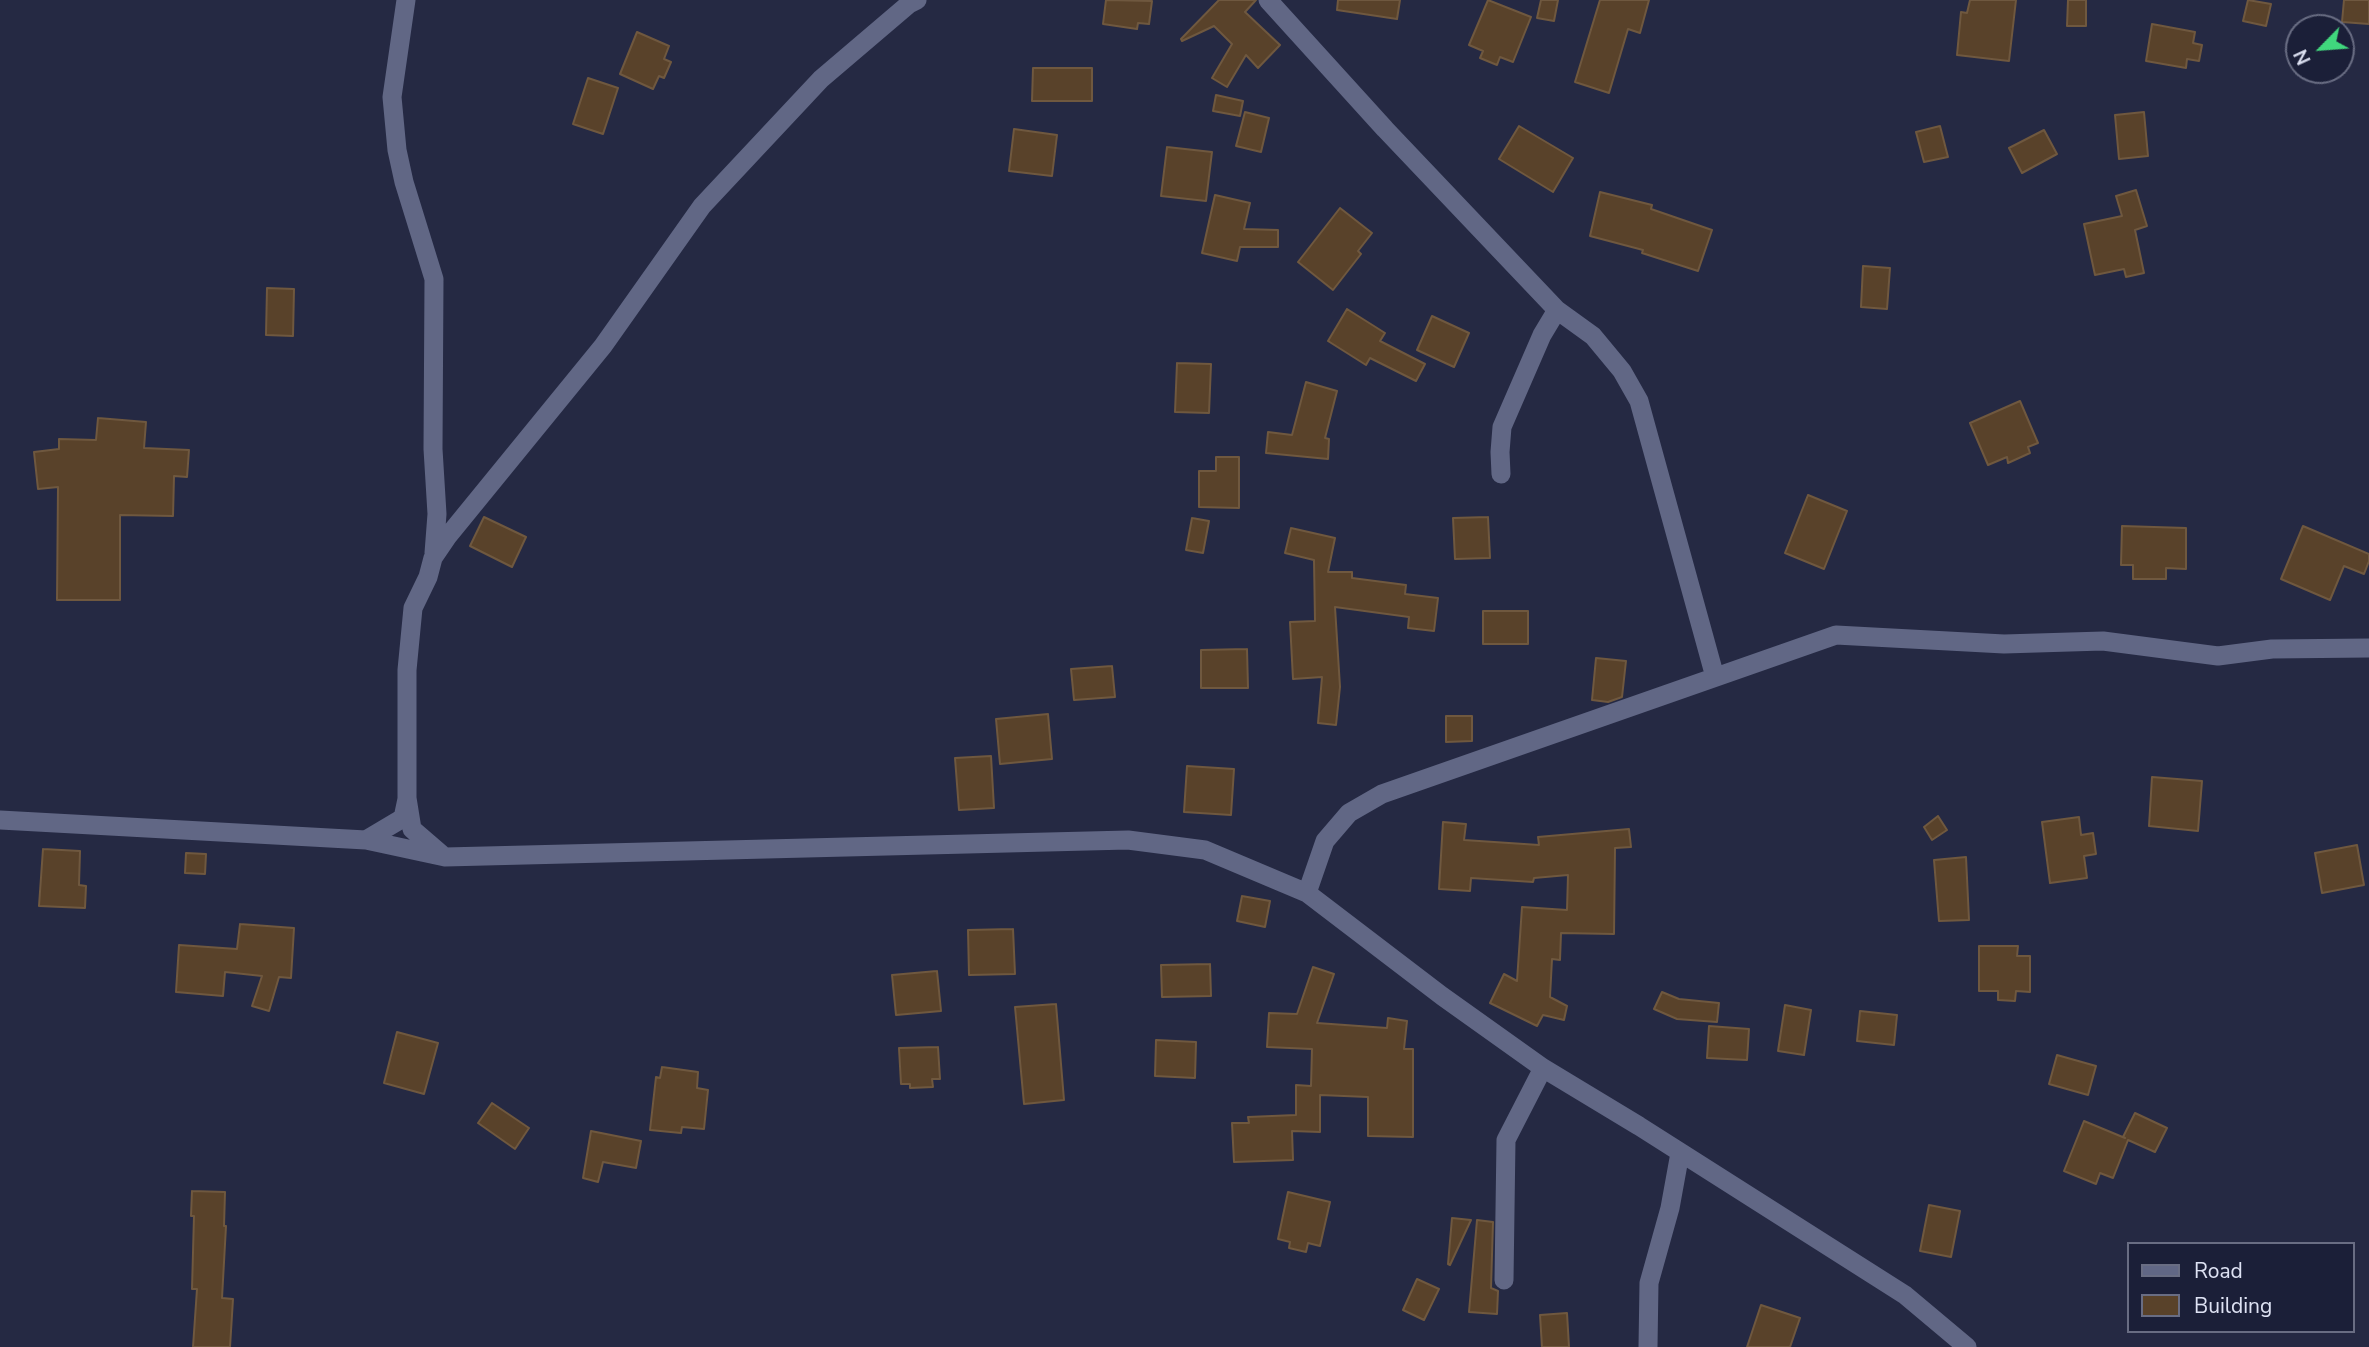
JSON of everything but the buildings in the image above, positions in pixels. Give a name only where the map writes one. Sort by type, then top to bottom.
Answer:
[{"type":"street","points":[[406,0],[392,97],[397,150],[404,182],[434,279],[433,449],[437,514],[433,558],[428,577],[413,608],[407,670],[407,798],[412,829],[445,857]]},
{"type":"street","points":[[433,558],[603,346],[702,206],[821,79],[917,0]]},
{"type":"street","points":[[1268,0],[1385,129],[1557,310],[1593,336],[1622,371],[1639,401],[1715,677]]},
{"type":"street","points":[[1501,474],[1502,427],[1542,335],[1557,310]]},
{"type":"street","points":[[1307,893],[1325,841],[1349,813],[1382,794],[1836,635],[2004,644],[2103,640],[2218,656],[2272,649],[2369,648]]},
{"type":"street","points":[[366,840],[403,818],[407,798]]},
{"type":"street","points":[[0,820],[366,840],[445,857],[1128,841],[1205,850],[1307,893],[1442,996],[1543,1068],[1905,1295],[1967,1347]]},
{"type":"street","points":[[1504,1280],[1506,1140],[1543,1068]]},
{"type":"street","points":[[1648,1347],[1649,1283],[1670,1208],[1680,1153]]}]
